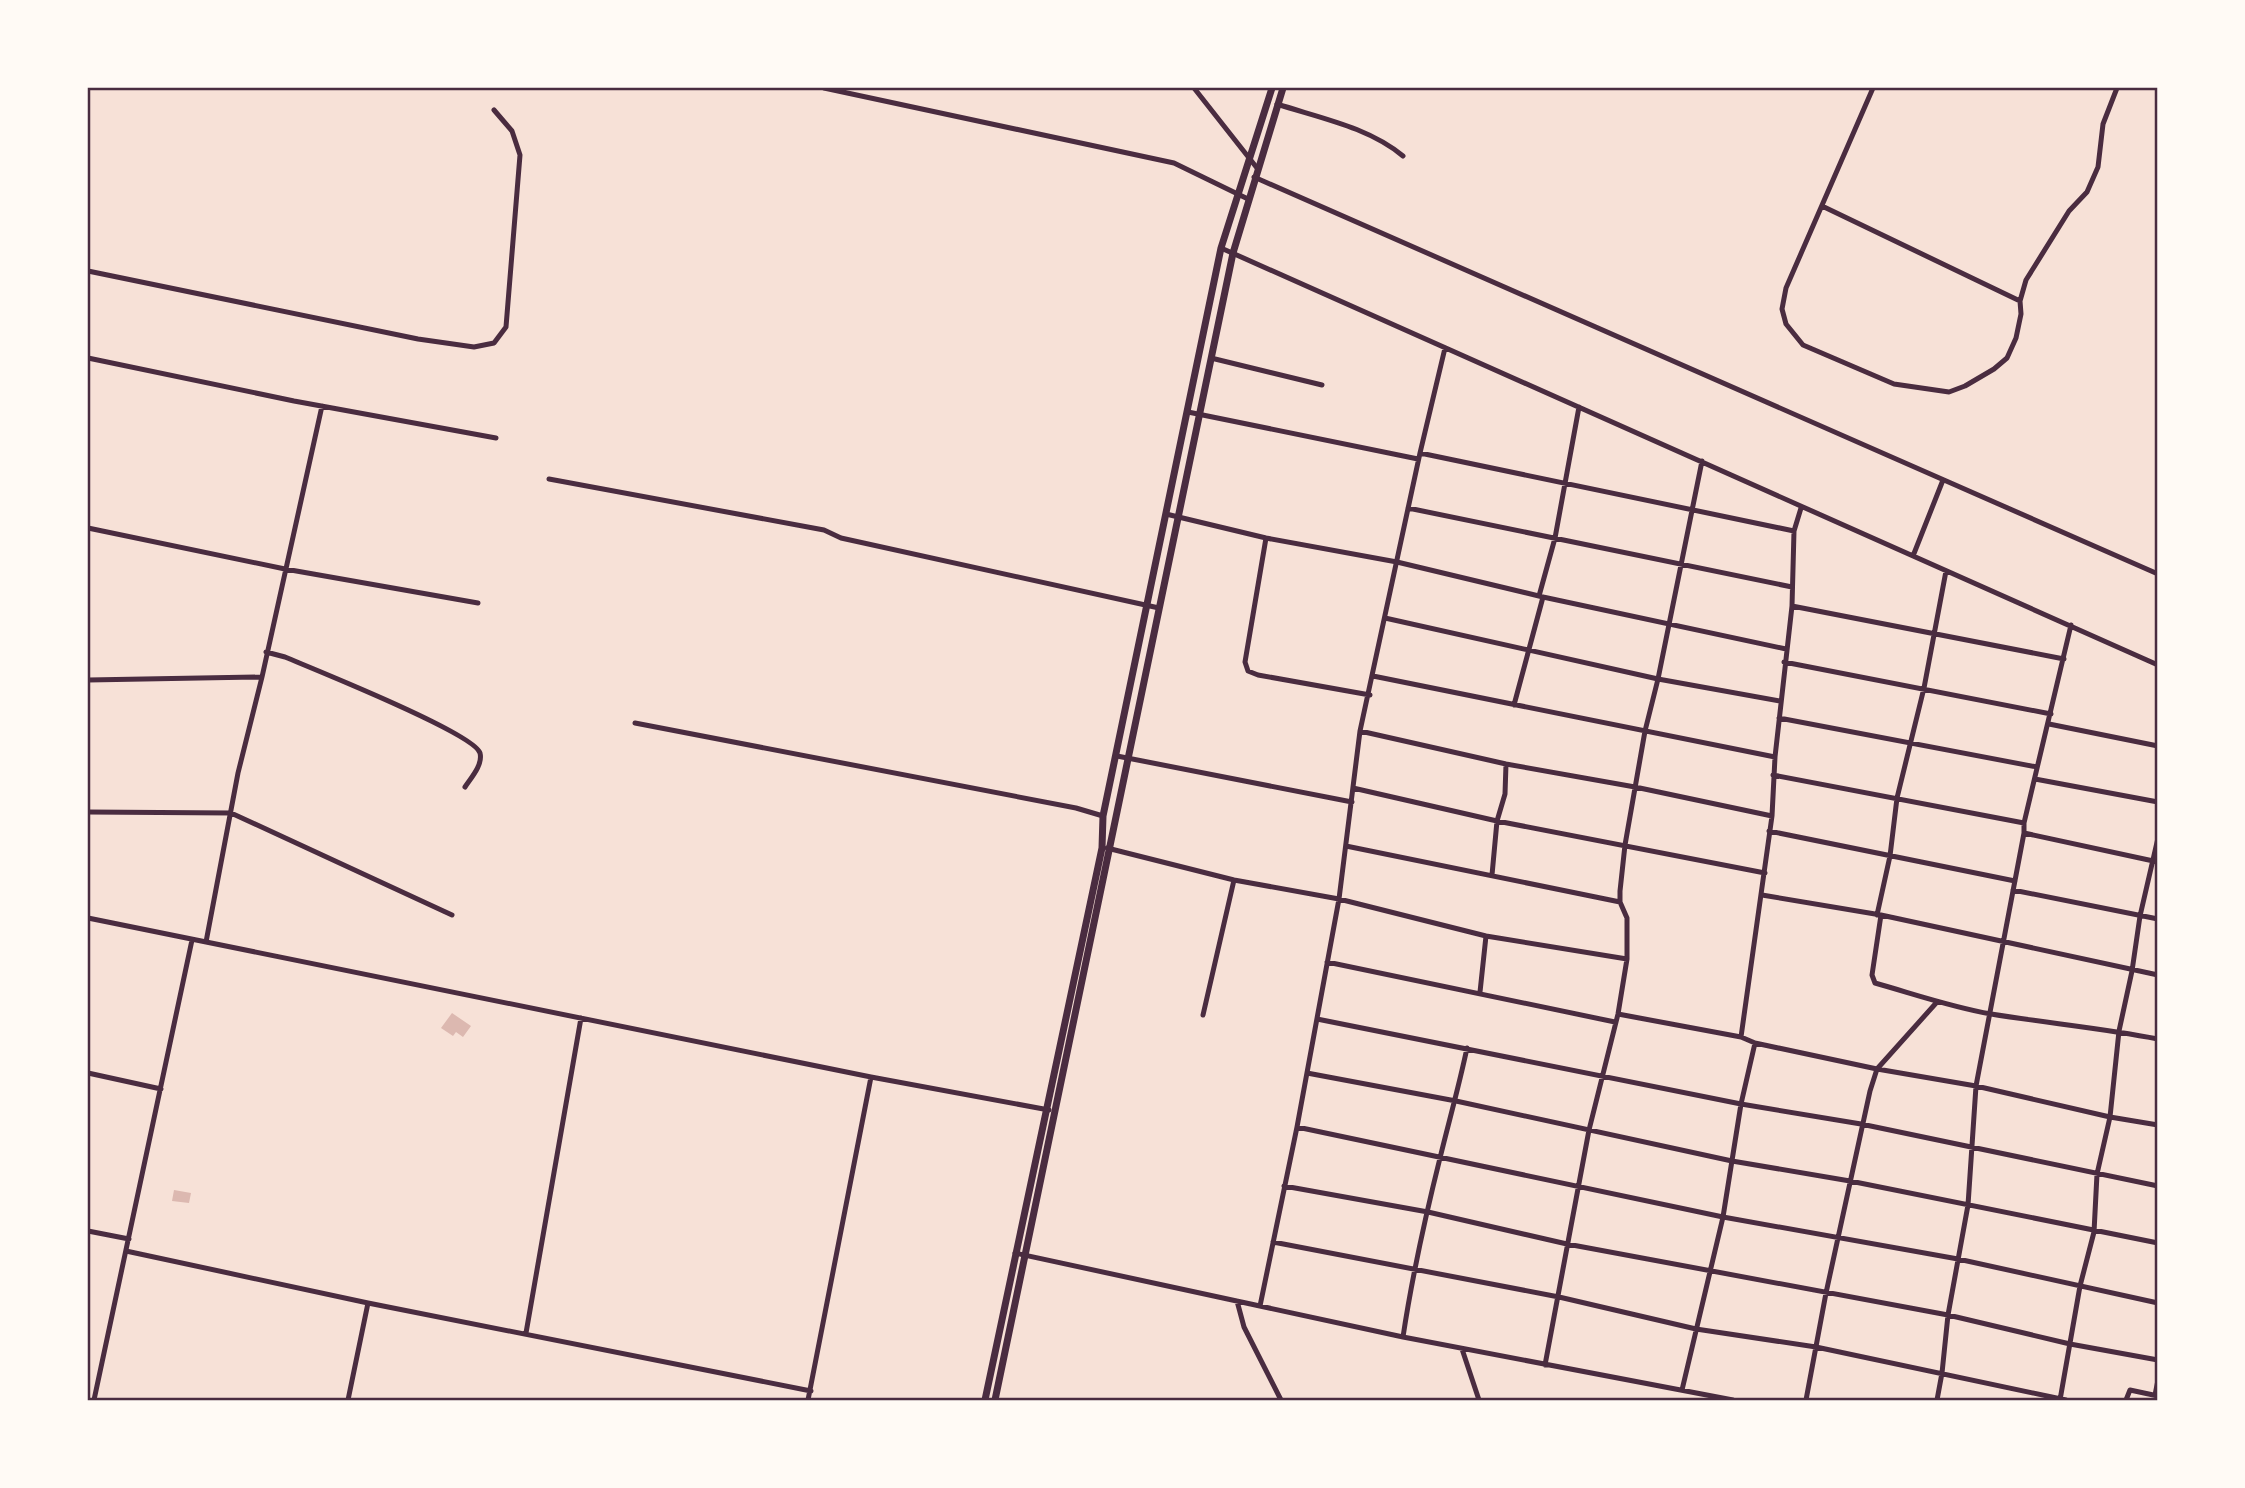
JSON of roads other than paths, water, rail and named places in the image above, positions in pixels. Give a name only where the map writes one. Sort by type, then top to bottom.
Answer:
[{"type":"main road","points":[[1106,848],[1103,816],[1221,248],[1272,88]]},
{"type":"main road","points":[[995,1401],[1026,1254],[1051,1110],[1106,848],[1128,758],[1233,253],[1283,88]]},
{"type":"main road","points":[[985,1401],[1015,1253],[1045,1124],[1051,1110]]},
{"type":"street","points":[[824,88],[1174,163],[1248,198]]},
{"type":"street","points":[[1194,88],[1257,168]]},
{"type":"street","points":[[1872,88],[1786,288],[1782,309],[1786,324],[1803,345],[1894,384],[1949,392],[1965,386],[2007,358],[2016,338],[2021,314],[2020,302],[2026,280],[2069,211],[2087,192],[2098,167],[2103,124],[2117,88]]},
{"type":"street","points":[[1277,104],[1369,134],[1390,145],[1402,156]]},
{"type":"street","points":[[88,271],[418,339],[474,347],[494,344],[506,327],[520,169],[516,139],[505,121],[494,110]]},
{"type":"street","points":[[1255,177],[2158,574]]},
{"type":"street","points":[[1822,206],[2020,302]]},
{"type":"street","points":[[1221,248],[2158,665]]},
{"type":"street","points":[[1260,1306],[1297,1127],[1339,899],[1360,731],[1445,348]]},
{"type":"street","points":[[88,358],[496,438]]},
{"type":"street","points":[[1211,358],[1322,385]]},
{"type":"street","points":[[206,942],[231,813],[322,406]]},
{"type":"street","points":[[1514,705],[1555,538],[1579,407]]},
{"type":"street","points":[[1188,412],[1564,482],[1794,531]]},
{"type":"street","points":[[1545,1365],[1589,1130],[1618,1014],[1627,959],[1627,918],[1620,902],[1625,845],[1645,731],[1702,461]]},
{"type":"street","points":[[549,479],[824,530],[841,538],[1159,608]]},
{"type":"street","points":[[1913,556],[1943,481]]},
{"type":"street","points":[[1408,508],[1792,587]]},
{"type":"street","points":[[1741,1037],[1772,817],[1780,701],[1792,606],[1794,531],[1801,508]]},
{"type":"street","points":[[1166,514],[1266,538],[1397,562],[1786,649]]},
{"type":"street","points":[[88,528],[285,569],[478,603]]},
{"type":"street","points":[[1266,538],[1245,662],[1248,671],[1370,695]]},
{"type":"street","points":[[1946,571],[1924,688],[1897,798],[1879,915],[1872,975],[1875,983],[1937,1002],[1990,1013],[2158,1039]]},
{"type":"street","points":[[1792,606],[2064,659]]},
{"type":"street","points":[[1385,618],[1658,679],[1780,701]]},
{"type":"street","points":[[1937,1401],[1948,1315],[1968,1205],[1976,1086],[2024,823],[2071,625]]},
{"type":"street","points":[[267,652],[285,657],[371,694],[477,746],[481,756],[465,787]]},
{"type":"street","points":[[1784,663],[2051,714]]},
{"type":"street","points":[[1373,676],[1775,757]]},
{"type":"street","points":[[88,680],[262,677]]},
{"type":"street","points":[[1779,718],[2037,767]]},
{"type":"street","points":[[635,723],[1076,808],[1103,816]]},
{"type":"street","points":[[2049,724],[2158,746]]},
{"type":"street","points":[[1360,731],[1506,764],[1635,787],[1772,817]]},
{"type":"street","points":[[1117,756],[1352,802]]},
{"type":"street","points":[[1492,875],[1497,821],[1505,794],[1506,764]]},
{"type":"street","points":[[1773,775],[2024,823]]},
{"type":"street","points":[[2035,779],[2158,802]]},
{"type":"street","points":[[1353,788],[1497,821],[1765,873]]},
{"type":"street","points":[[88,812],[231,813],[453,915]]},
{"type":"street","points":[[1769,831],[2015,881]]},
{"type":"street","points":[[2024,833],[2155,861]]},
{"type":"street","points":[[1273,1242],[1559,1297],[1696,1329],[1816,1347],[2062,1400],[2080,1286],[2094,1232],[2097,1174],[2109,1117],[2119,1031],[2140,916],[2155,861],[2158,838]]},
{"type":"street","points":[[1346,846],[1620,902]]},
{"type":"street","points":[[1106,848],[1234,880],[1339,899],[1486,936],[1627,959]]},
{"type":"street","points":[[1203,1015],[1234,880]]},
{"type":"street","points":[[2013,890],[2158,919]]},
{"type":"street","points":[[1762,895],[1879,915],[2158,975]]},
{"type":"street","points":[[88,918],[871,1077],[1051,1110]]},
{"type":"street","points":[[1480,992],[1486,936]]},
{"type":"street","points":[[94,1401],[192,940]]},
{"type":"street","points":[[1326,962],[1615,1022]]},
{"type":"street","points":[[1806,1401],[1861,1124],[1877,1069],[1906,1040],[1937,1002]]},
{"type":"street","points":[[1618,1014],[1741,1037],[1755,1043],[1877,1069],[1976,1086],[2109,1117],[2158,1125]]},
{"type":"street","points":[[526,1333],[581,1018]]},
{"type":"street","points":[[1317,1019],[1741,1104],[1861,1124],[2158,1186]]},
{"type":"street","points":[[1682,1390],[1723,1217],[1741,1104],[1755,1043]]},
{"type":"street","points":[[1402,1337],[1413,1270],[1467,1048]]},
{"type":"street","points":[[88,1073],[161,1089]]},
{"type":"street","points":[[1307,1073],[1456,1101],[1732,1161],[1850,1181],[2158,1243]]},
{"type":"street","points":[[808,1401],[871,1077]]},
{"type":"street","points":[[1297,1127],[1723,1217],[1958,1259],[2158,1303]]},
{"type":"street","points":[[1284,1186],[1428,1213],[1567,1244],[1948,1315],[2070,1345],[2158,1360]]},
{"type":"street","points":[[88,1231],[129,1239]]},
{"type":"street","points":[[126,1251],[368,1303],[811,1391]]},
{"type":"street","points":[[1015,1253],[1402,1337],[1733,1401]]},
{"type":"street","points":[[1237,1301],[1244,1327],[1281,1401]]},
{"type":"street","points":[[348,1401],[368,1303]]},
{"type":"street","points":[[1462,1349],[1479,1401]]},
{"type":"street","points":[[2126,1401],[2130,1390],[2156,1396],[2158,1380]]}]
